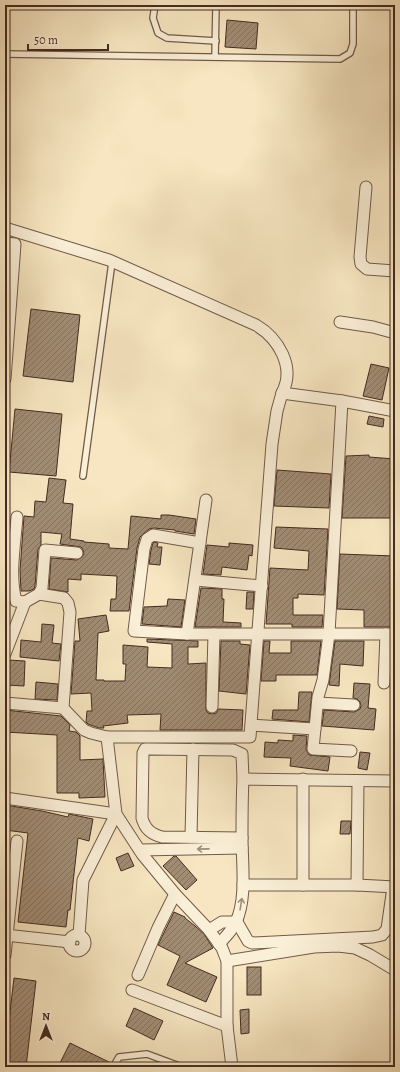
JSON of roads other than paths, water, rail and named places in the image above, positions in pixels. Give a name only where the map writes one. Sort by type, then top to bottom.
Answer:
[{"type":"street","points":[[366,187],[360,257],[361,264],[367,269],[395,270]]},
{"type":"street","points":[[5,228],[112,262],[256,325],[265,331],[277,343],[283,355],[288,379],[277,410],[272,444],[250,737],[107,737],[84,730],[63,708],[5,703]]},
{"type":"street","points":[[5,243],[15,244],[6,340],[5,379]]},
{"type":"street","points":[[340,322],[373,327],[395,333]]},
{"type":"street","points":[[282,393],[342,401],[395,411]]},
{"type":"street","points":[[342,401],[329,634],[323,680],[318,703],[313,749],[351,751]]},
{"type":"street","points":[[188,634],[206,500]]},
{"type":"street","points":[[17,517],[14,592],[16,601],[25,602],[39,594],[42,588],[45,550],[77,553]]},
{"type":"street","points":[[200,543],[153,535],[147,539],[144,549],[134,631],[188,634],[390,634],[384,683]]},
{"type":"street","points":[[195,580],[262,586]]},
{"type":"street","points":[[39,594],[64,598],[68,603],[70,612],[63,708]]},
{"type":"street","points":[[5,654],[25,602]]},
{"type":"street","points":[[212,708],[214,634]]},
{"type":"street","points":[[318,703],[354,705]]},
{"type":"street","points":[[251,725],[315,729]]},
{"type":"street","points":[[107,737],[116,814],[140,850],[175,894],[209,930],[219,944],[227,961],[227,1026],[232,1067]]},
{"type":"street","points":[[219,944],[231,932],[236,922],[241,905],[243,885],[242,754],[233,750],[146,749],[143,753],[142,818],[149,831],[162,837],[191,837],[242,843]]},
{"type":"street","points":[[191,837],[192,749]]},
{"type":"street","points":[[243,778],[395,781]]},
{"type":"street","points":[[303,779],[303,885]]},
{"type":"street","points":[[357,885],[358,781]]},
{"type":"street","points":[[5,798],[116,814]]},
{"type":"street","points":[[6,935],[70,942],[72,937],[79,935],[83,880],[116,814]]},
{"type":"street","points":[[5,955],[17,841]]},
{"type":"street","points":[[140,850],[242,843]]},
{"type":"street","points":[[236,922],[248,941],[252,943],[374,937],[382,935],[387,929],[394,887],[357,885],[243,885]]},
{"type":"street","points":[[138,974],[175,894]]},
{"type":"street","points":[[209,930],[222,922],[236,922]]},
{"type":"street","points":[[227,961],[314,947],[338,946],[354,948],[395,970]]},
{"type":"street","points":[[132,990],[227,1026]]},
{"type":"lane","points":[[155,5],[153,18],[158,33],[162,36],[167,38],[216,41]]},
{"type":"lane","points":[[215,57],[216,5]]},
{"type":"lane","points":[[5,54],[340,59],[350,53],[353,44],[353,5]]},
{"type":"lane","points":[[83,476],[112,262]]},
{"type":"lane","points":[[113,1067],[119,1057],[147,1054],[182,1067]]}]
